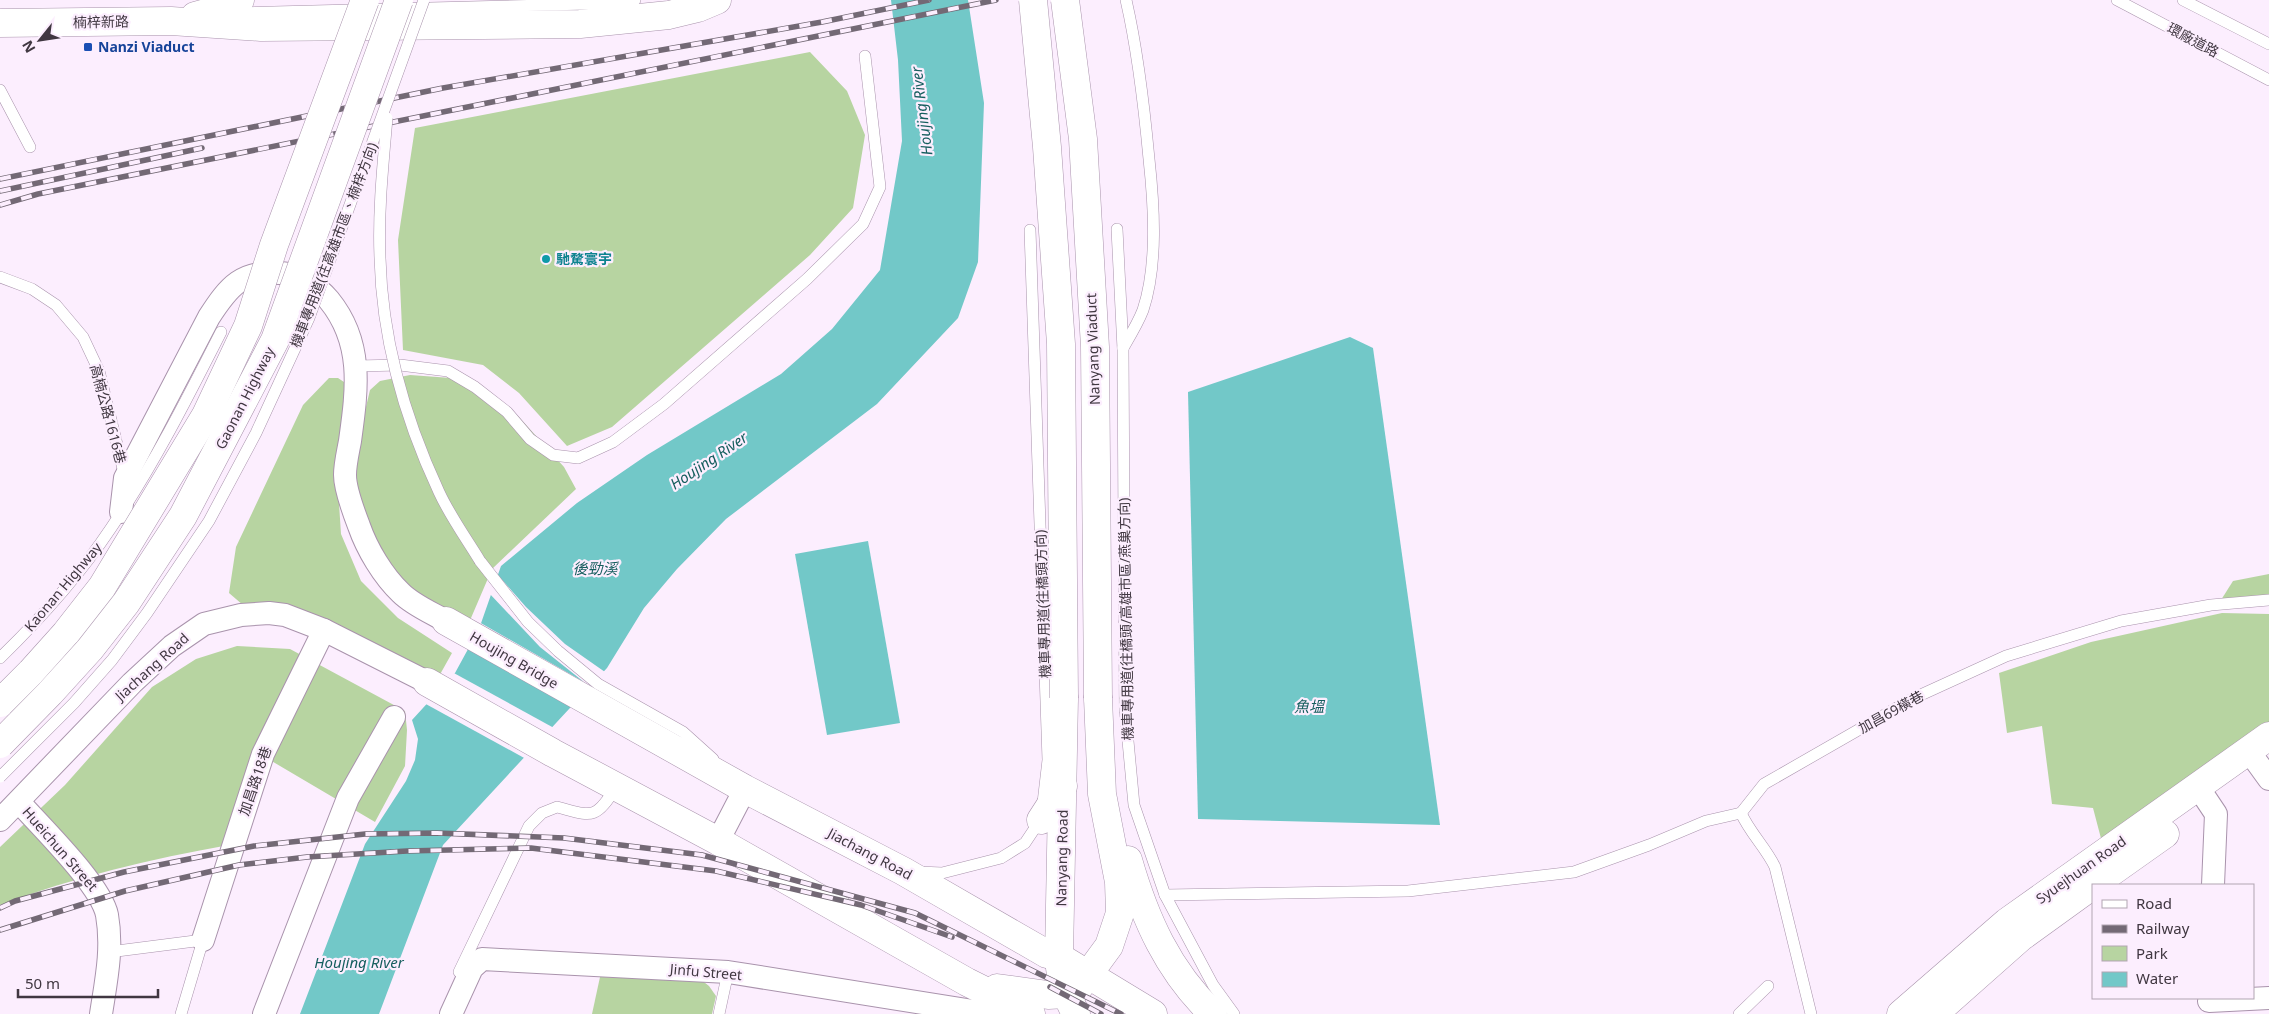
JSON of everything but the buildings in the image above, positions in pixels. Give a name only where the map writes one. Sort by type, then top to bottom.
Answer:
[{"type":"street","points":[[171,21],[224,8],[240,0]]},
{"type":"street","name":"Gaonan Highway","points":[[0,703],[66,633],[102,587],[206,415],[248,326],[274,245],[365,0]]},
{"type":"street","name":"Gaonan Highway","points":[[0,744],[50,693],[108,626],[126,603],[183,516],[275,340],[399,0]]},
{"type":"street","points":[[171,21],[261,27],[580,24],[669,15],[698,8],[717,0]]},
{"type":"street","name":"Nanyang Road","points":[[1033,0],[1047,147],[1061,344],[1064,698],[1059,958],[1060,976],[1071,1004]]},
{"type":"street","name":"Nanyang Viaduct","points":[[1066,0],[1083,139],[1095,347],[1098,698]]},
{"type":"street","name":"楠梓新路","points":[[0,23],[171,21]]},
{"type":"street","points":[[121,512],[125,478],[209,316],[224,294],[236,282],[254,273],[266,272],[299,277],[323,293],[338,312],[351,337],[357,366],[345,476],[359,527],[377,562],[401,594],[446,621]]},
{"type":"street","name":"Jiachang Road","points":[[0,820],[132,683],[172,646],[204,624],[224,619],[270,613],[285,615],[324,630],[427,682]]},
{"type":"street","name":"Houjing Bridge","points":[[446,621],[591,691]]},
{"type":"street","name":"加昌路18巷","points":[[204,940],[263,754],[324,630]]},
{"type":"street","points":[[427,682],[553,753],[718,841],[967,982],[1031,1014]]},
{"type":"street","name":"Jiachang Road","points":[[591,691],[745,789],[902,871],[1047,954],[1059,958],[1153,1014]]},
{"type":"street","points":[[967,982],[1028,993],[1071,1004],[1079,987],[1089,976],[1109,946],[1120,914],[1119,882],[1102,794],[1098,698]]},
{"type":"street","points":[[1098,698],[1114,804],[1147,918],[1168,960],[1190,991],[1213,1014]]},
{"type":"street","points":[[264,1014],[348,798],[394,717]]},
{"type":"street","name":"Syuejhuan Road","points":[[1943,1003],[2007,922],[2204,794],[2263,758]]},
{"type":"street","points":[[1041,820],[1063,786]]},
{"type":"street","points":[[718,841],[745,789]]},
{"type":"street","points":[[2204,794],[2216,814],[2213,884]]},
{"type":"street","name":"Syuejhuan Road","points":[[2094,884],[2204,794]]},
{"type":"street","name":"Hueichun Street","points":[[19,802],[99,894],[107,914],[109,952],[101,1014]]},
{"type":"street","name":"Syuejhuan Road","points":[[1901,1014],[1943,1003],[2021,937],[2092,886]]},
{"type":"street","name":"Jinfu Street","points":[[451,1014],[472,968],[482,959],[728,972],[992,1014]]},
{"type":"street","points":[[2209,1004],[2269,998]]},
{"type":"lane","name":"機車專用道(往高雄市區、楠梓方向)","points":[[0,777],[74,703],[112,660],[209,521],[256,433],[309,318],[424,0]]},
{"type":"lane","points":[[171,21],[234,13],[626,3],[635,0]]},
{"type":"lane","points":[[1123,349],[1143,310],[1152,263],[1154,202],[1146,119],[1135,39],[1126,0]]},
{"type":"lane","name":"環廠道路","points":[[2117,0],[2269,80]]},
{"type":"lane","points":[[2182,0],[2269,44]]},
{"type":"lane","points":[[357,366],[400,365],[448,371],[475,387],[507,412],[530,439],[553,455],[578,458],[613,442],[664,404],[807,279],[863,224],[880,187],[865,56]]},
{"type":"lane","points":[[0,90],[30,148]]},
{"type":"lane","name":"機車專用道(往高雄市區、楠梓方向)","points":[[388,101],[380,192],[380,259],[385,315],[409,422],[440,494],[480,560],[502,591],[528,622],[558,651],[591,691]]},
{"type":"lane","points":[[1117,229],[1123,349]]},
{"type":"lane","name":"機車專用道(往橋頭方向)","points":[[902,871],[942,873],[1001,858],[1025,843],[1041,820],[1048,760],[1030,230]]},
{"type":"lane","name":"高楠公路1616巷","points":[[0,277],[32,288],[56,305],[83,337],[99,371],[125,478]]},
{"type":"lane","name":"Kaonan Highway","points":[[0,658],[37,622],[78,574],[121,512],[161,448],[221,332]]},
{"type":"lane","name":"機車專用道(往橋頭/高雄市區/燕巢方向)","points":[[1123,349],[1125,709],[1134,805],[1165,895],[1213,985],[1234,1014]]},
{"type":"lane","name":"加昌69橫巷","points":[[1741,813],[1764,784],[1914,698],[2006,656],[2120,621],[2211,605],[2269,600]]},
{"type":"lane","points":[[439,1014],[529,826],[542,813],[557,807],[578,814],[598,811],[604,807],[616,787]]},
{"type":"lane","points":[[1165,895],[1408,891],[1574,872],[1649,845],[1706,821],[1741,813],[1776,867],[1811,1014]]},
{"type":"lane","points":[[109,952],[204,940],[181,1014]]},
{"type":"lane","points":[[719,1014],[728,972]]},
{"type":"lane","points":[[1739,1014],[1768,986]]},
{"type":"green space","points":[[810,52],[847,91],[865,135],[853,208],[810,255],[612,427],[567,446],[519,393],[483,365],[403,350],[398,240],[415,128]]},
{"type":"green space","points":[[410,375],[451,378],[488,390],[519,417],[564,467],[576,489],[492,569],[471,618],[460,623],[402,586],[366,526],[353,483],[355,453],[370,390],[380,381]]},
{"type":"green space","points":[[329,378],[338,378],[347,384],[338,488],[341,534],[361,581],[398,618],[452,653],[438,678],[243,605],[229,593],[236,547],[303,405]]},
{"type":"green space","points":[[2269,574],[2269,599],[2221,600],[2233,581]]},
{"type":"green space","points":[[2222,613],[2269,614],[2269,731],[2103,846],[2093,808],[2052,804],[2042,726],[2007,733],[1999,673],[2091,642]]},
{"type":"green space","points":[[237,646],[290,649],[405,711],[407,730],[405,766],[375,822],[258,753],[229,845],[171,856],[84,877],[0,905],[0,847],[65,785],[152,687],[196,659]]},
{"type":"green space","points":[[600,977],[700,979],[709,986],[716,996],[712,1014],[592,1014]]},
{"type":"water","name":"後勁溪","points":[[891,0],[968,0],[984,103],[978,262],[958,318],[877,404],[726,519],[677,569],[644,608],[607,668],[443,845],[379,1014],[300,1014],[365,844],[406,781],[415,760],[418,739],[412,720],[455,673],[479,629],[501,566],[577,503],[647,455],[781,374],[832,329],[880,270],[902,141],[898,60]]},
{"type":"water","name":"魚塭","points":[[1350,337],[1373,348],[1440,825],[1198,819],[1188,392]]},
{"type":"water","points":[[868,541],[900,723],[827,735],[795,554]]},
{"type":"pier","points":[[496,573],[526,607],[565,644],[605,672],[577,703],[477,628],[479,622],[584,682],[540,647],[489,593]]},
{"type":"pier","points":[[452,672],[554,728],[526,759],[424,703]]},
{"type":"railway","points":[[0,179],[443,88],[822,22],[929,0]]},
{"type":"railway","points":[[0,205],[38,194],[996,0]]},
{"type":"railway","points":[[0,191],[202,148]]},
{"type":"railway","points":[[0,908],[15,901],[124,872],[254,846],[365,834],[437,833],[564,838],[702,855],[915,913],[1121,1014]]},
{"type":"railway","points":[[0,930],[125,891],[239,865],[307,857],[407,851],[531,848],[716,871],[861,905],[952,937]]},
{"type":"railway","points":[[1050,987],[1101,1014]]},
{"type":"place","name":"Nanzi Viaduct","points":[[88,47]]},
{"type":"place","name":"馳騖寰宇","points":[[546,259]]},
{"type":"water label","name":"Houjing River","points":[[922,111]]},
{"type":"water label","name":"Houjing River","points":[[709,461]]},
{"type":"water label","name":"Houjing River","points":[[359,963]]}]
